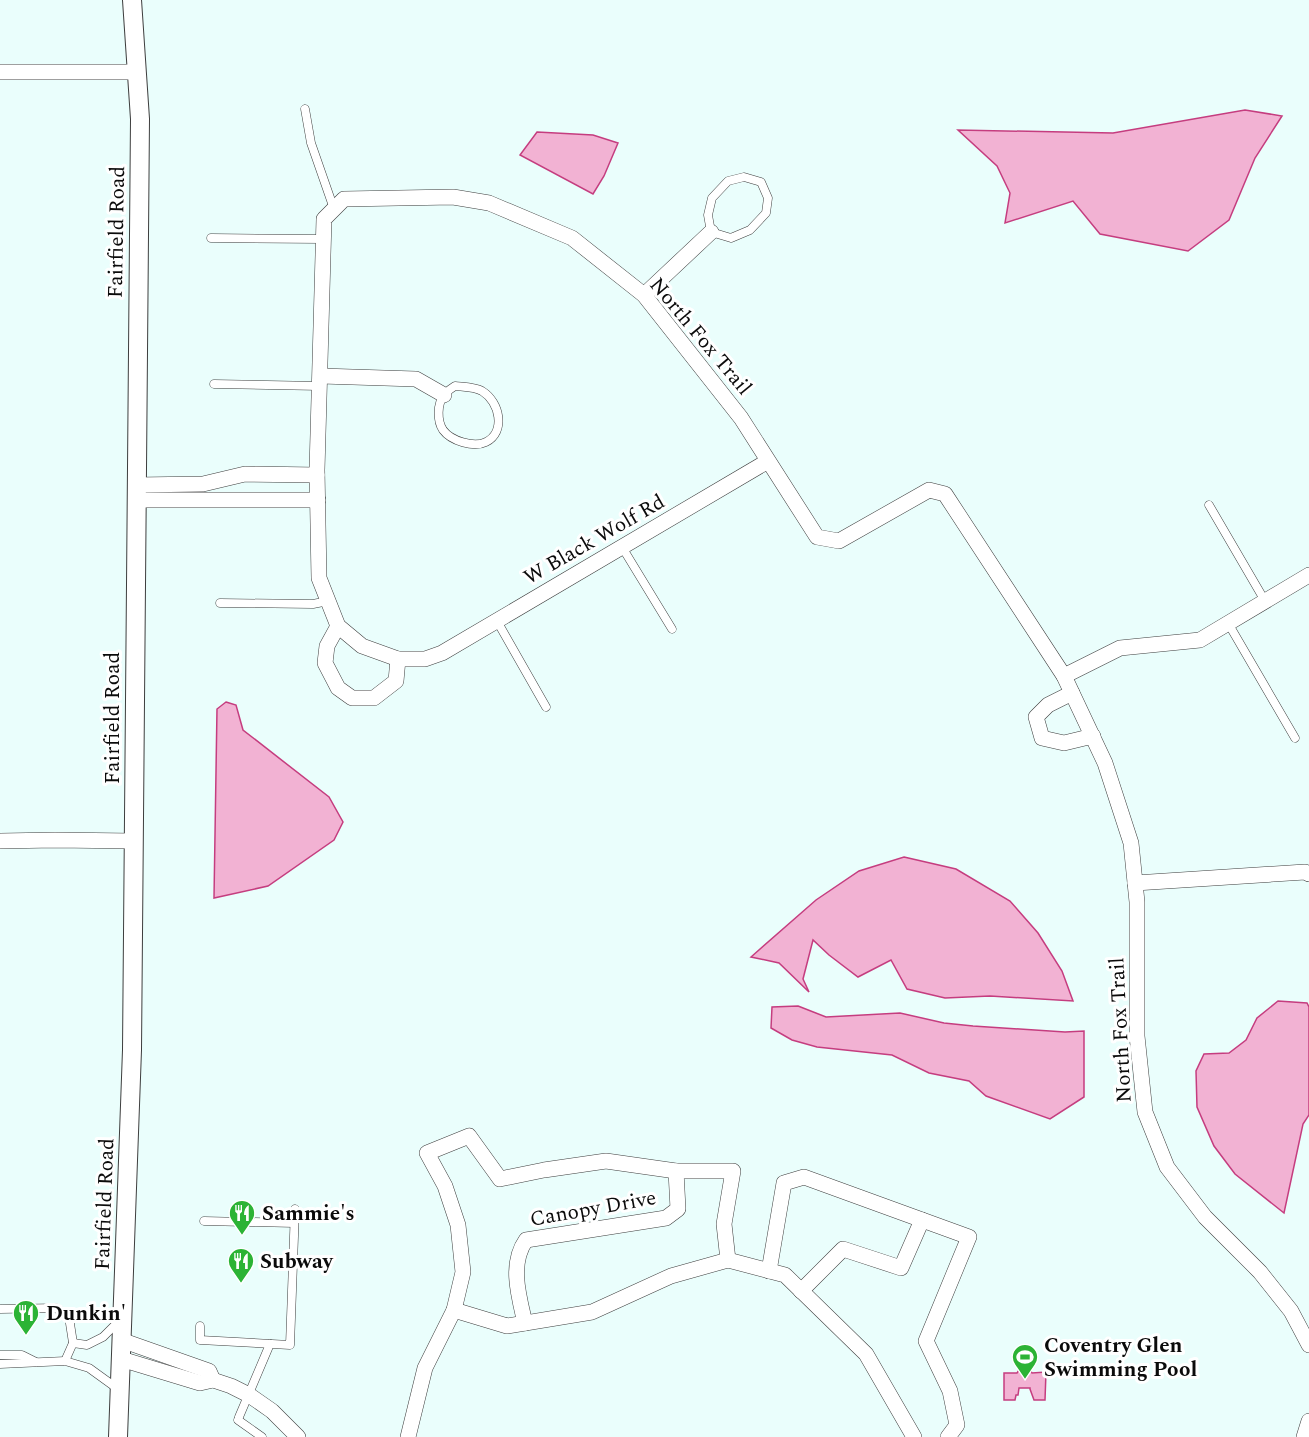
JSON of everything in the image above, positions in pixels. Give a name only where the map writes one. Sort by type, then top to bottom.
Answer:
[{"type":"street","name":"Fairfield Road","points":[[118,1437],[132,1050],[140,119],[132,0]]},
{"type":"street","points":[[0,72],[136,72]]},
{"type":"street","name":"North Fox Trail","points":[[334,209],[344,199],[453,197],[489,203],[572,238],[644,295],[741,417],[817,537],[838,541],[929,490],[945,494],[1064,676],[1105,763],[1131,843],[1137,902],[1137,1036],[1144,1112],[1167,1167],[1205,1217],[1260,1272],[1291,1311],[1309,1346]]},
{"type":"street","points":[[334,209],[324,219],[323,239],[317,475],[318,578],[338,626],[362,646],[398,659],[396,681],[374,698],[352,698],[338,688],[325,663],[327,646],[338,626]]},
{"type":"street","points":[[644,295],[711,232]]},
{"type":"street","points":[[320,381],[416,379],[444,395]]},
{"type":"street","name":"W Black Wolf Rd","points":[[398,659],[425,659],[442,653],[768,461]]},
{"type":"street","points":[[136,493],[203,484],[245,474],[317,475]]},
{"type":"street","points":[[136,493],[318,506]]},
{"type":"street","points":[[1064,676],[1120,648],[1200,640],[1309,574]]},
{"type":"street","points":[[1072,693],[1048,705],[1036,717],[1042,738],[1064,743],[1093,736]]},
{"type":"street","points":[[0,841],[133,841]]},
{"type":"street","points":[[1135,883],[1305,872],[1309,874]]},
{"type":"street","name":"Canopy Drive","points":[[454,1310],[463,1272],[458,1226],[445,1186],[427,1153],[469,1136],[500,1179],[606,1161],[676,1171],[733,1172],[724,1224],[728,1260]]},
{"type":"street","name":"Canopy Drive","points":[[525,1323],[516,1285],[519,1250],[526,1240],[666,1218],[678,1209],[676,1171]]},
{"type":"street","points":[[769,1271],[784,1183],[804,1177],[969,1237],[926,1341],[950,1391],[957,1425],[948,1437]]},
{"type":"street","points":[[801,1291],[843,1249],[901,1269],[922,1220]]},
{"type":"street","points":[[408,1437],[425,1368],[454,1310],[507,1326],[592,1312],[671,1276],[728,1260],[785,1275],[866,1354],[914,1437]]},
{"type":"street","points":[[121,1340],[209,1371],[213,1380]]},
{"type":"street","points":[[121,1359],[200,1383],[213,1380],[231,1386],[272,1411],[298,1437]]},
{"type":"street","points":[[1304,1437],[1309,1421]]},
{"type":"lane","points":[[305,109],[311,144],[334,209]]},
{"type":"lane","points":[[744,177],[761,182],[768,198],[766,213],[750,230],[731,238],[711,232],[708,215],[712,198],[728,181],[744,177]]},
{"type":"lane","points":[[211,238],[323,239]]},
{"type":"lane","points":[[214,384],[320,381]]},
{"type":"lane","points":[[455,386],[482,391],[498,412],[499,424],[489,441],[480,444],[465,443],[450,436],[442,429],[439,407],[444,395],[455,386]]},
{"type":"lane","points":[[1209,505],[1266,601]]},
{"type":"lane","points":[[622,547],[672,629]]},
{"type":"lane","points":[[220,603],[313,604],[328,601]]},
{"type":"lane","points":[[497,621],[546,707]]},
{"type":"lane","points":[[1228,623],[1295,738]]},
{"type":"lane","points":[[200,1326],[200,1340],[290,1345],[295,1209]]},
{"type":"lane","points":[[204,1221],[294,1223]]},
{"type":"lane","points":[[0,1309],[56,1308],[69,1317],[74,1343],[65,1361]]},
{"type":"lane","points":[[74,1343],[87,1345],[103,1337],[122,1318]]},
{"type":"lane","points":[[262,1437],[238,1419],[270,1344]]},
{"type":"lane","points":[[0,1354],[22,1355],[38,1362]]},
{"type":"lane","points":[[0,1364],[65,1361],[89,1368],[119,1389]]},
{"type":"shaded area","points":[[1245,110],[1282,116],[1255,158],[1229,220],[1188,251],[1100,234],[1073,201],[1005,223],[1010,193],[997,166],[958,130],[1113,133]]},
{"type":"shaded area","points":[[537,132],[593,135],[618,143],[604,176],[593,194],[520,155]]},
{"type":"shaded area","points":[[226,702],[236,705],[243,730],[329,797],[343,822],[334,840],[268,886],[214,898],[217,709]]},
{"type":"shaded area","points":[[904,857],[956,869],[1010,901],[1038,933],[1062,971],[1073,1001],[990,996],[945,998],[907,989],[891,960],[858,977],[813,940],[803,979],[809,992],[779,963],[751,957],[816,900],[859,871]]},
{"type":"shaded area","points":[[1278,1001],[1307,1003],[1309,1007],[1309,1115],[1303,1124],[1284,1213],[1235,1174],[1214,1146],[1197,1107],[1196,1071],[1204,1054],[1229,1053],[1246,1040],[1257,1018]]},
{"type":"shaded area","points":[[798,1006],[826,1017],[900,1013],[944,1023],[973,1026],[1065,1032],[1084,1031],[1084,1097],[1050,1119],[986,1096],[969,1081],[929,1073],[892,1055],[817,1047],[792,1040],[771,1028],[772,1007]]},
{"type":"shaded area","name":"Coventry Glen Swimming Pool","points":[[1025,1366],[1032,1373],[1046,1372],[1045,1400],[1034,1400],[1030,1388],[1019,1388],[1015,1400],[1004,1400],[1004,1373],[1017,1373],[1021,1367]]},
{"type":"place","name":"Sammie's","points":[[242,1236]]},
{"type":"place","name":"Subway","points":[[241,1284]]},
{"type":"place","name":"Dunkin'","points":[[26,1336]]},
{"type":"place","name":"Coventry Glen Swimming Pool","points":[[1025,1380]]}]
